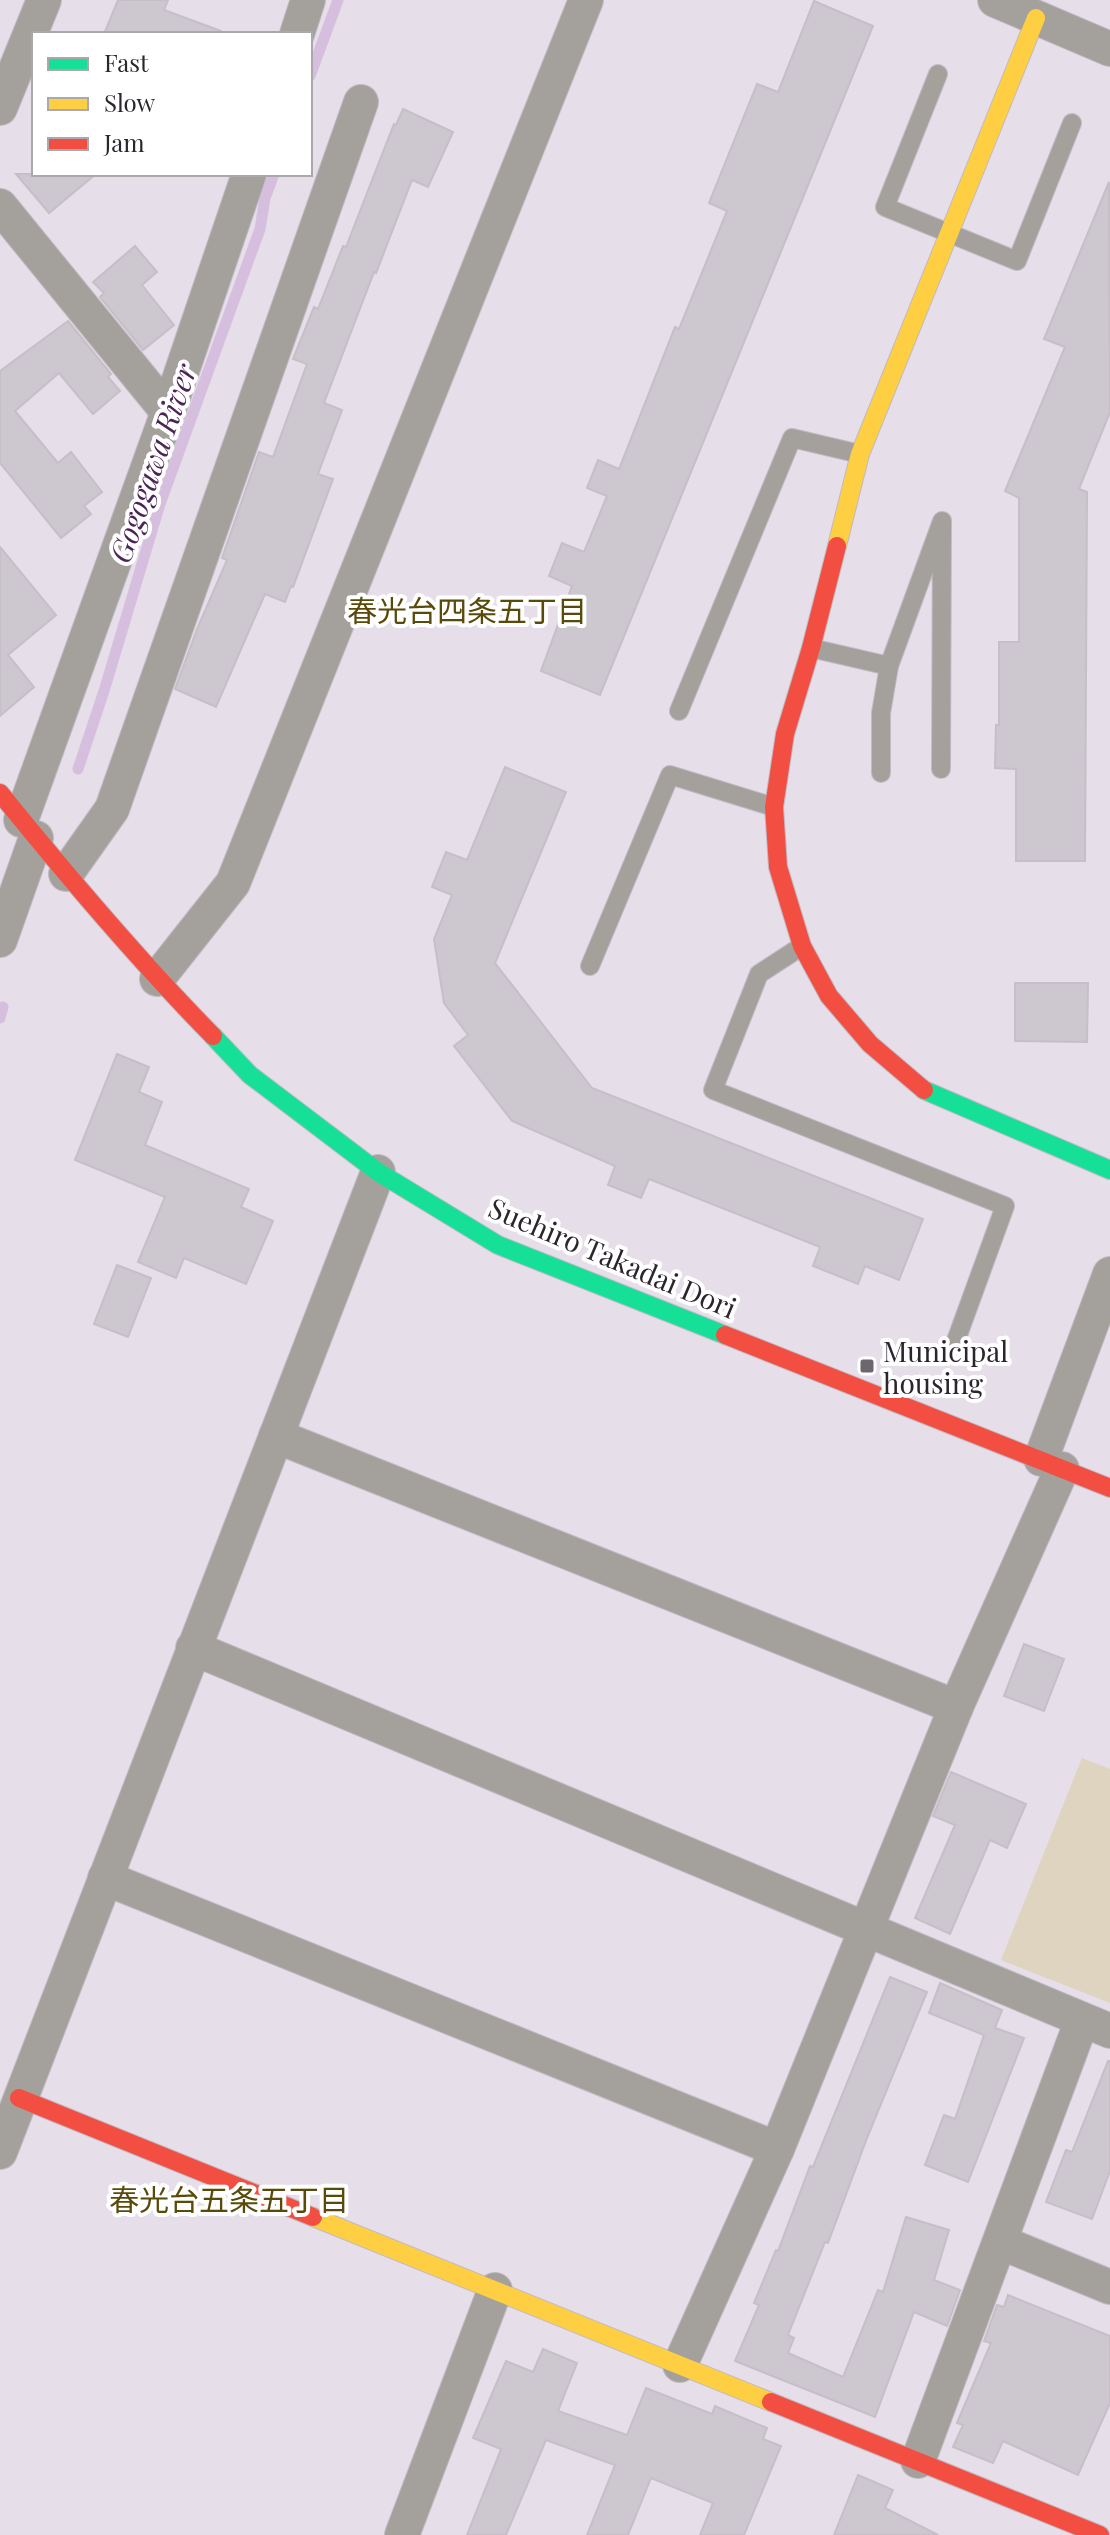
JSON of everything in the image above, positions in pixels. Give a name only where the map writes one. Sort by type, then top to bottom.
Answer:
[{"type":"street","points":[[0,108],[44,0]]},
{"type":"street","points":[[298,32],[308,0]]},
{"type":"street","points":[[157,979],[233,883],[586,0]]},
{"type":"street","points":[[995,0],[1110,49]]},
{"type":"street","points":[[1036,18],[860,454],[811,648],[785,734],[774,807],[778,867],[802,946],[829,996],[870,1044],[926,1092],[1110,1170]]},
{"type":"street","points":[[66,874],[112,809],[361,102]]},
{"type":"street","points":[[0,940],[28,829],[248,176]]},
{"type":"street","points":[[0,206],[168,412]]},
{"type":"street","name":"Suehiro Takadai Dori","points":[[0,793],[157,979],[250,1075],[378,1172],[498,1245],[1110,1488]]},
{"type":"street","points":[[0,2152],[378,1172]]},
{"type":"street","points":[[680,2365],[777,2149],[1052,1464],[1110,1274]]},
{"type":"street","points":[[276,1436],[956,1707]]},
{"type":"street","points":[[193,1648],[1096,2026],[1000,2242],[918,2461]]},
{"type":"street","points":[[105,1878],[777,2149]]},
{"type":"street","points":[[19,2098],[1100,2535]]},
{"type":"street","points":[[1000,2242],[1110,2287]]},
{"type":"street","points":[[402,2535],[495,2290]]},
{"type":"lane","points":[[938,74],[885,207],[1017,261],[1072,123]]},
{"type":"lane","points":[[679,711],[792,438],[860,454]]},
{"type":"lane","points":[[881,773],[881,713],[889,666],[942,521],[941,769]]},
{"type":"lane","points":[[811,648],[889,666]]},
{"type":"lane","points":[[590,966],[670,775],[774,807]]},
{"type":"lane","points":[[802,946],[759,974],[713,1090],[1005,1206],[954,1346]]},
{"type":"shaded area","points":[[1082,1758],[1110,1769],[1110,2003],[1001,1960]]},
{"type":"building","points":[[118,0],[168,0],[164,10],[221,31],[221,32],[105,32]]},
{"type":"building","points":[[814,1],[873,26],[600,695],[541,671],[572,586],[549,576],[562,543],[584,552],[607,496],[587,488],[598,460],[619,469],[675,327],[679,329],[727,211],[709,203],[757,84],[778,92]]},
{"type":"building","points":[[403,109],[453,132],[428,187],[412,180],[324,403],[342,410],[318,474],[333,479],[293,587],[285,602],[265,594],[216,707],[175,689],[227,560],[222,558],[259,452],[273,457],[307,364],[293,359],[314,307],[318,309],[343,246],[346,247],[394,124]]},
{"type":"building","points":[[16,174],[94,176],[49,213]]},
{"type":"building","points":[[1109,182],[1110,412],[1079,489],[1087,492],[1085,861],[1016,861],[1016,769],[995,768],[996,725],[999,725],[999,642],[1019,642],[1019,498],[1005,491],[1065,347],[1044,339]]},
{"type":"building","points":[[135,246],[157,272],[142,285],[174,325],[143,350],[100,297],[104,293],[93,282]]},
{"type":"building","points":[[68,321],[111,374],[108,377],[120,391],[93,414],[59,373],[15,411],[58,463],[71,452],[102,492],[84,506],[91,514],[61,538],[0,463],[0,371]]},
{"type":"building","points":[[0,547],[56,615],[8,655],[34,687],[0,716]]},
{"type":"building","points":[[505,767],[566,792],[495,963],[592,1088],[923,1219],[899,1280],[865,1266],[858,1284],[813,1266],[820,1247],[649,1179],[641,1198],[608,1185],[615,1166],[512,1121],[454,1046],[468,1035],[444,1003],[434,939],[452,895],[432,887],[446,852],[467,860]]},
{"type":"building","points":[[1015,983],[1088,983],[1087,1042],[1015,1041]]},
{"type":"building","points":[[117,1054],[149,1067],[139,1092],[162,1102],[145,1145],[249,1189],[241,1207],[273,1221],[246,1284],[184,1258],[176,1278],[138,1262],[165,1197],[75,1160]]},
{"type":"building","points":[[117,1265],[151,1278],[128,1337],[94,1324]]},
{"type":"building","points":[[1024,1644],[1064,1659],[1044,1711],[1004,1696]]},
{"type":"building","points":[[951,1772],[1026,1804],[1007,1848],[990,1840],[950,1934],[915,1918],[955,1825],[933,1816]]},
{"type":"building","points":[[890,1977],[927,1992],[828,2243],[825,2242],[788,2335],[794,2338],[788,2353],[843,2377],[878,2290],[883,2292],[906,2217],[949,2230],[934,2280],[960,2290],[947,2326],[914,2312],[875,2417],[735,2361],[759,2305],[754,2303]]},
{"type":"building","points":[[940,1983],[1002,2010],[995,2028],[1024,2038],[968,2182],[925,2165],[944,2115],[955,2119],[984,2035],[929,2013]]},
{"type":"building","points":[[1108,2061],[1110,2171],[1092,2219],[1046,2202],[1066,2150],[1072,2152]]},
{"type":"building","points":[[1008,2295],[1110,2336],[1110,2403],[1078,2475],[1003,2441],[993,2463],[953,2447],[963,2425],[957,2423],[991,2343],[984,2341],[997,2305],[1004,2307]]},
{"type":"building","points":[[543,2349],[577,2363],[558,2411],[627,2435],[646,2388],[712,2414],[715,2406],[767,2428],[763,2439],[781,2446],[744,2535],[700,2535],[713,2503],[651,2478],[628,2535],[587,2535],[615,2465],[546,2440],[506,2535],[467,2535],[501,2449],[473,2438],[506,2361],[533,2372]]},
{"type":"building","points":[[858,2475],[893,2490],[885,2508],[938,2535],[834,2535]]},
{"type":"waterway","name":"Gogogawa River","points":[[312,71],[338,0]]},
{"type":"waterway","name":"Gogogawa River","points":[[78,769],[160,504],[260,229],[265,198],[273,176]]},
{"type":"waterway","name":"Gogogawa River","points":[[0,1018],[3,1007]]},
{"type":"traffic: fast","points":[[213,1036],[250,1075],[378,1172],[498,1245],[725,1335]]},
{"type":"traffic: fast","points":[[924,1090],[1110,1170]]},
{"type":"traffic: slow","points":[[837,546],[860,454],[1036,18]]},
{"type":"traffic: slow","points":[[313,2217],[771,2402]]},
{"type":"traffic: jam","points":[[837,546],[785,734],[774,807],[778,867],[802,946],[829,996],[870,1044],[924,1090]]},
{"type":"traffic: jam","points":[[0,793],[104,917],[213,1036]]},
{"type":"traffic: jam","points":[[725,1335],[1110,1488]]},
{"type":"traffic: jam","points":[[19,2098],[313,2217]]},
{"type":"traffic: jam","points":[[771,2402],[1100,2535]]},
{"type":"place","name":"Municipal housing","points":[[867,1366]]},
{"type":"district","name":"春光台四条五丁目","points":[[467,610]]},
{"type":"district","name":"春光台五条五丁目","points":[[229,2199]]}]
